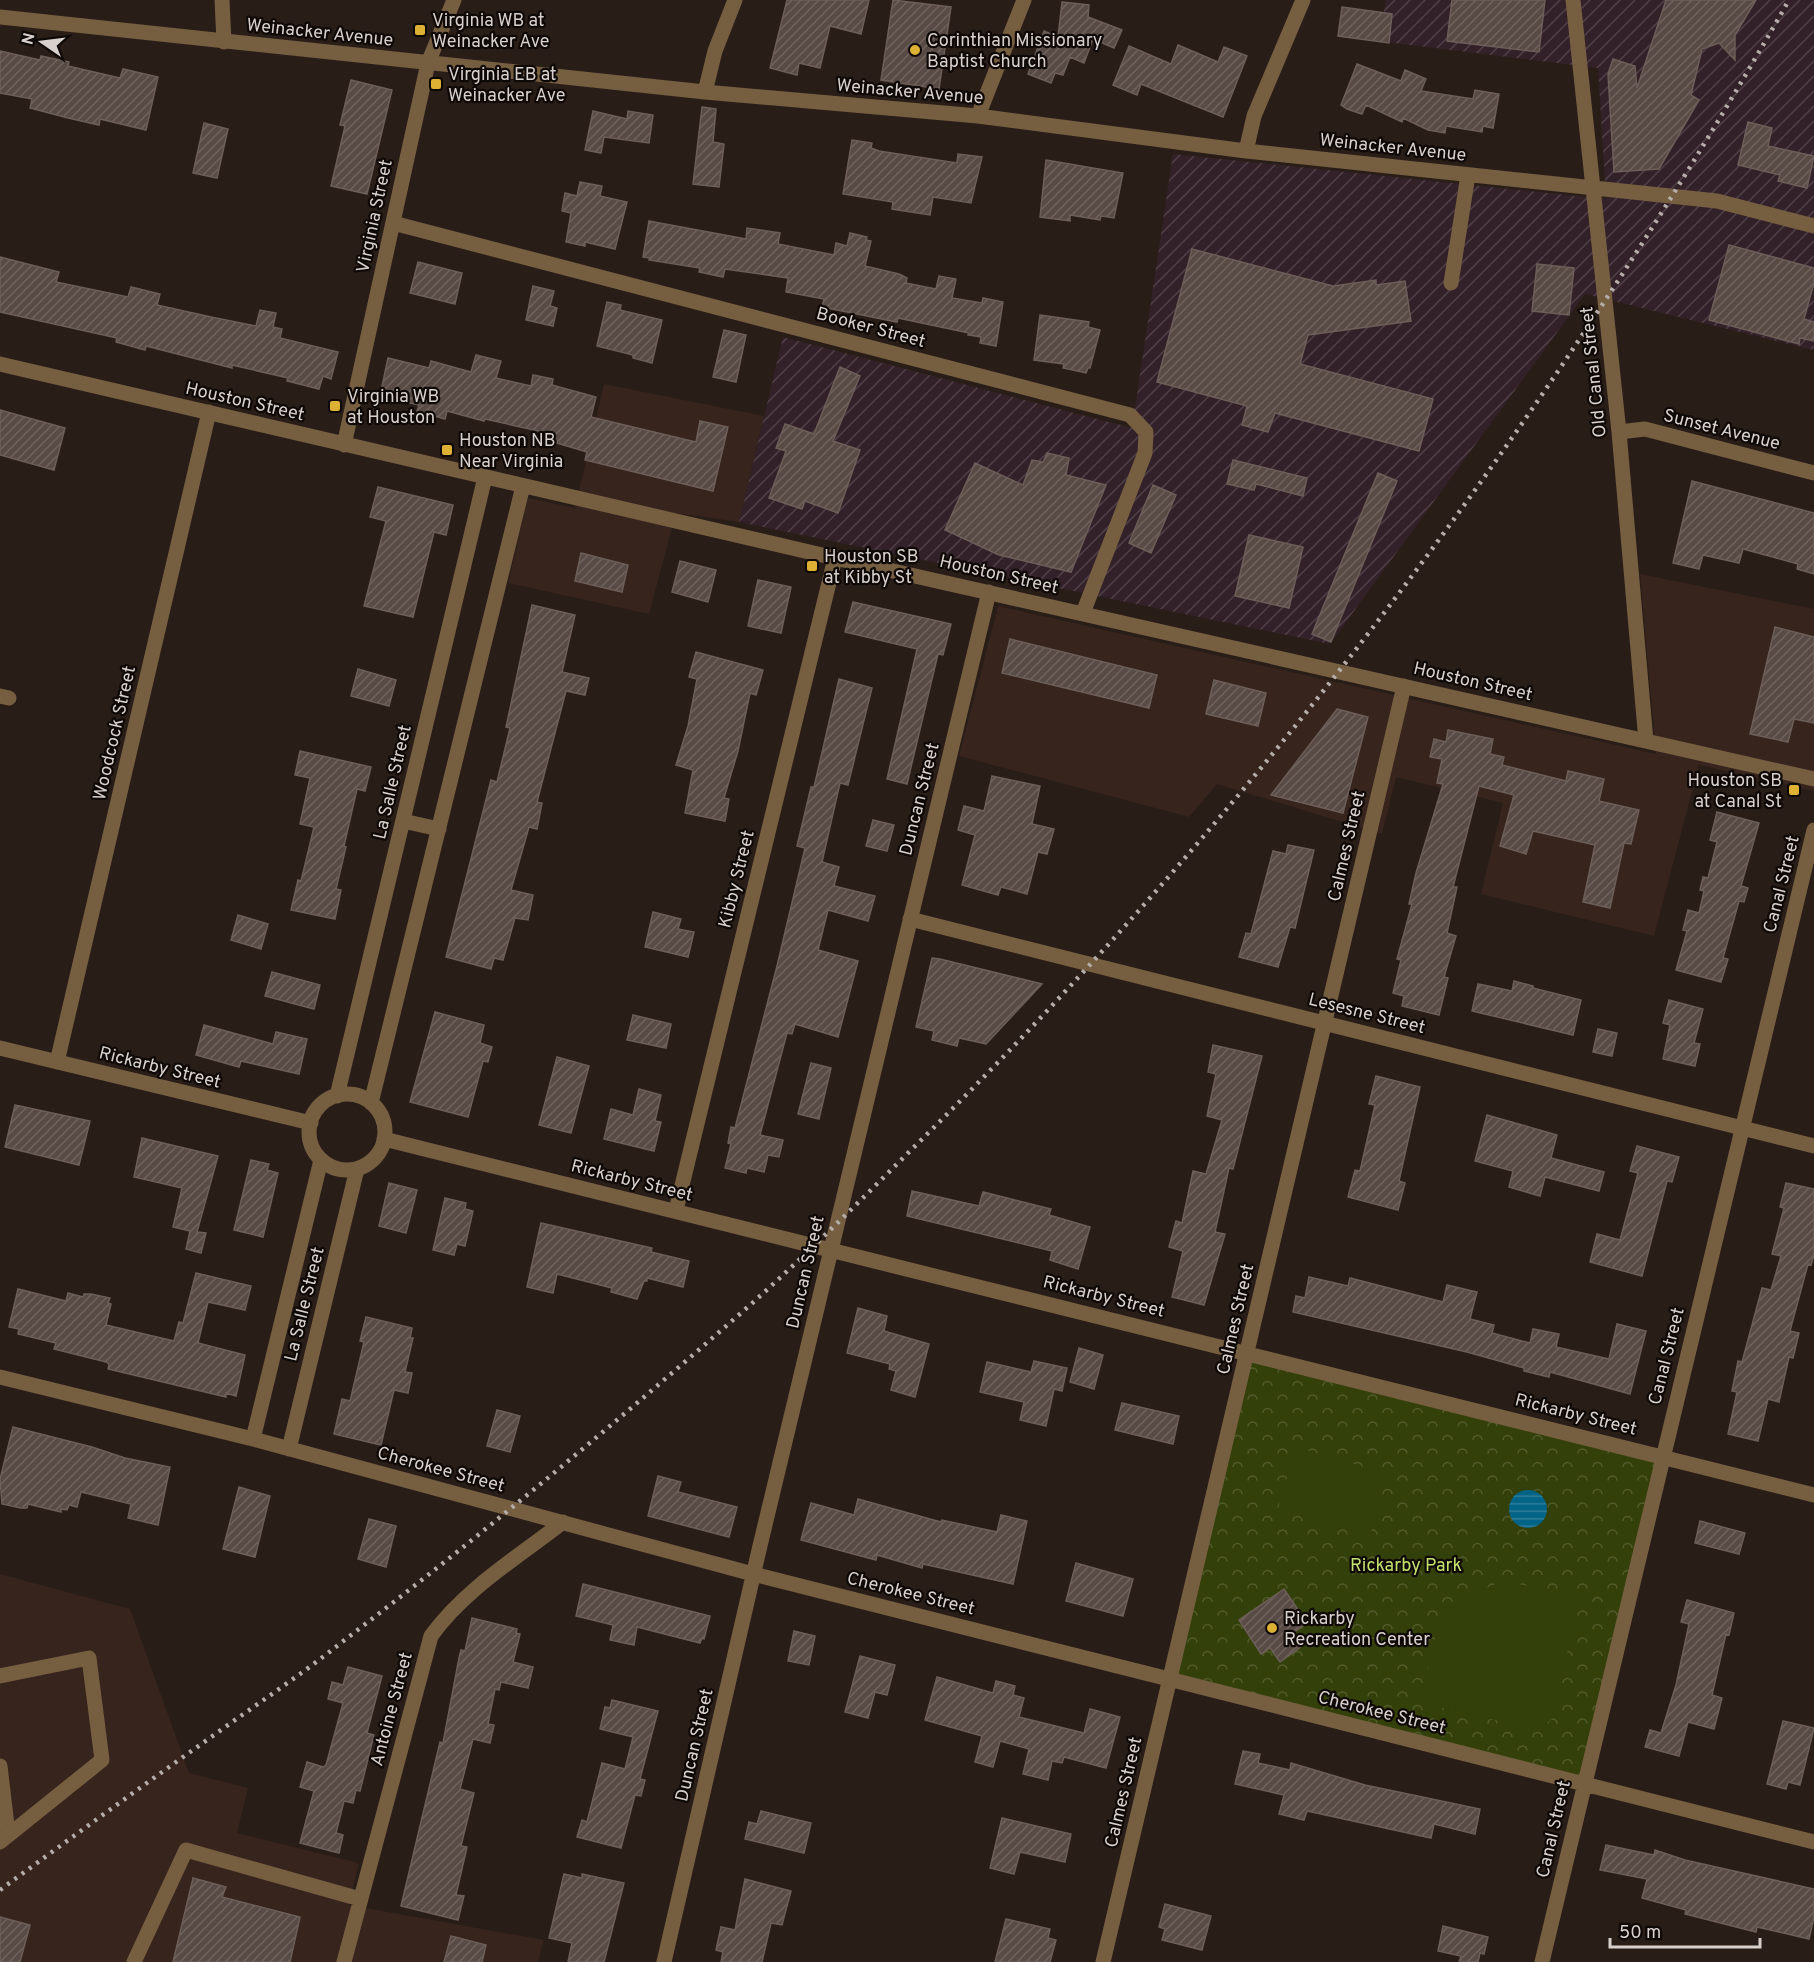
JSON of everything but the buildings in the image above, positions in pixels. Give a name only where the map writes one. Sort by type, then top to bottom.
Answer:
[{"type":"street","points":[[222,0],[224,42]]},
{"type":"street","name":"Virginia Street","points":[[344,445],[428,63],[454,0]]},
{"type":"street","points":[[705,92],[716,51],[735,0]]},
{"type":"street","points":[[978,116],[1024,0]]},
{"type":"street","points":[[1246,151],[1254,116],[1303,0]]},
{"type":"street","name":"Old Canal Street","points":[[1574,0],[1619,432],[1646,741]]},
{"type":"street","name":"Weinacker Avenue","points":[[0,17],[705,92],[978,116],[1246,151],[1717,201],[1814,226]]},
{"type":"street","points":[[1451,282],[1468,175]]},
{"type":"street","name":"Booker Street","points":[[393,223],[1130,415],[1146,432],[1145,453],[1083,613]]},
{"type":"street","name":"Houston Street","points":[[0,364],[835,558],[1814,779]]},
{"type":"street","name":"Woodcock Street","points":[[57,1062],[208,412]]},
{"type":"street","name":"Sunset Avenue","points":[[1619,432],[1645,429],[1814,473]]},
{"type":"street","name":"La Salle Street","points":[[337,1096],[485,477]]},
{"type":"street","points":[[371,1103],[523,486]]},
{"type":"street","name":"Kibby Street","points":[[676,1210],[835,558]]},
{"type":"street","name":"Duncan Street","points":[[663,1962],[753,1574],[989,592]]},
{"type":"street","name":"Calmes Street","points":[[1103,1962],[1404,686]]},
{"type":"street","points":[[403,821],[439,830]]},
{"type":"street","name":"Canal Street","points":[[1542,1962],[1814,830]]},
{"type":"street","name":"Lesesne Street","points":[[910,919],[1814,1146]]},
{"type":"street","name":"Rickarby Street","points":[[0,1048],[311,1123]]},
{"type":"street","points":[[355,1095],[371,1103],[382,1119],[384,1139],[375,1158],[357,1169],[338,1169],[321,1160],[311,1143],[311,1123],[320,1106],[337,1096],[355,1095]]},
{"type":"street","name":"Rickarby Street","points":[[384,1139],[1814,1495]]},
{"type":"street","name":"La Salle Street","points":[[253,1439],[321,1160]]},
{"type":"street","name":"La Salle Street","points":[[289,1449],[357,1169]]},
{"type":"street","name":"Cherokee Street","points":[[0,1377],[253,1439],[753,1574],[1814,1842]]},
{"type":"street","name":"Antoine Street","points":[[344,1962],[431,1636],[445,1617],[466,1596],[563,1522]]},
{"type":"street","points":[[0,1676],[89,1658],[102,1760],[4,1838]]},
{"type":"street","points":[[0,1766],[4,1838]]},
{"type":"street","points":[[135,1962],[186,1850],[360,1899]]},
{"type":"shaded area","points":[[1386,0],[1814,0],[1814,350],[1585,294],[1330,644],[739,522],[783,337],[1132,428],[1173,154],[1606,199],[1598,68],[1378,41]]},
{"type":"shaded area","points":[[604,384],[764,416],[739,522],[676,513],[649,614],[508,583],[528,498],[575,508]]},
{"type":"shaded area","points":[[1640,574],[1814,609],[1814,791],[1699,765],[1654,936],[1481,894],[1503,803],[1396,777],[1382,834],[1217,784],[1189,817],[959,756],[998,606],[1656,754]]},
{"type":"shaded area","points":[[0,1574],[130,1609],[189,1773],[248,1788],[237,1833],[359,1863],[349,1905],[544,1940],[538,1962],[0,1962]]},
{"type":"green space","name":"Rickarby Park","points":[[1247,1352],[1662,1456],[1584,1784],[1170,1678]]},
{"type":"green space","points":[[1296,1447],[1387,1474],[1370,1536],[1278,1509]]},
{"type":"green space","points":[[1502,1581],[1580,1596],[1552,1719],[1536,1730],[1420,1702],[1439,1623],[1467,1597]]},
{"type":"water","points":[[1528,1490],[1541,1496],[1547,1509],[1541,1522],[1528,1528],[1515,1522],[1509,1509],[1515,1496]]},
{"type":"railway","points":[[0,1890],[295,1678],[446,1561],[599,1435],[790,1268],[911,1150],[1038,1020],[1160,886],[1278,748],[1390,605],[1497,459],[1599,309],[1697,156],[1789,0]]},
{"type":"place","name":"Virginia WB at Weinacker Ave","points":[[420,30]]},
{"type":"place","name":"Corinthian Missionary Baptist Church","points":[[915,50]]},
{"type":"place","name":"Virginia EB at Weinacker Ave","points":[[436,84]]},
{"type":"place","name":"Virginia WB at Houston","points":[[335,406]]},
{"type":"place","name":"Houston NB Near Virginia","points":[[447,450]]},
{"type":"place","name":"Houston SB at Kibby St","points":[[812,566]]},
{"type":"place","name":"Houston SB at Canal St","points":[[1794,790]]},
{"type":"place","name":"Rickarby Recreation Center","points":[[1272,1628]]}]
